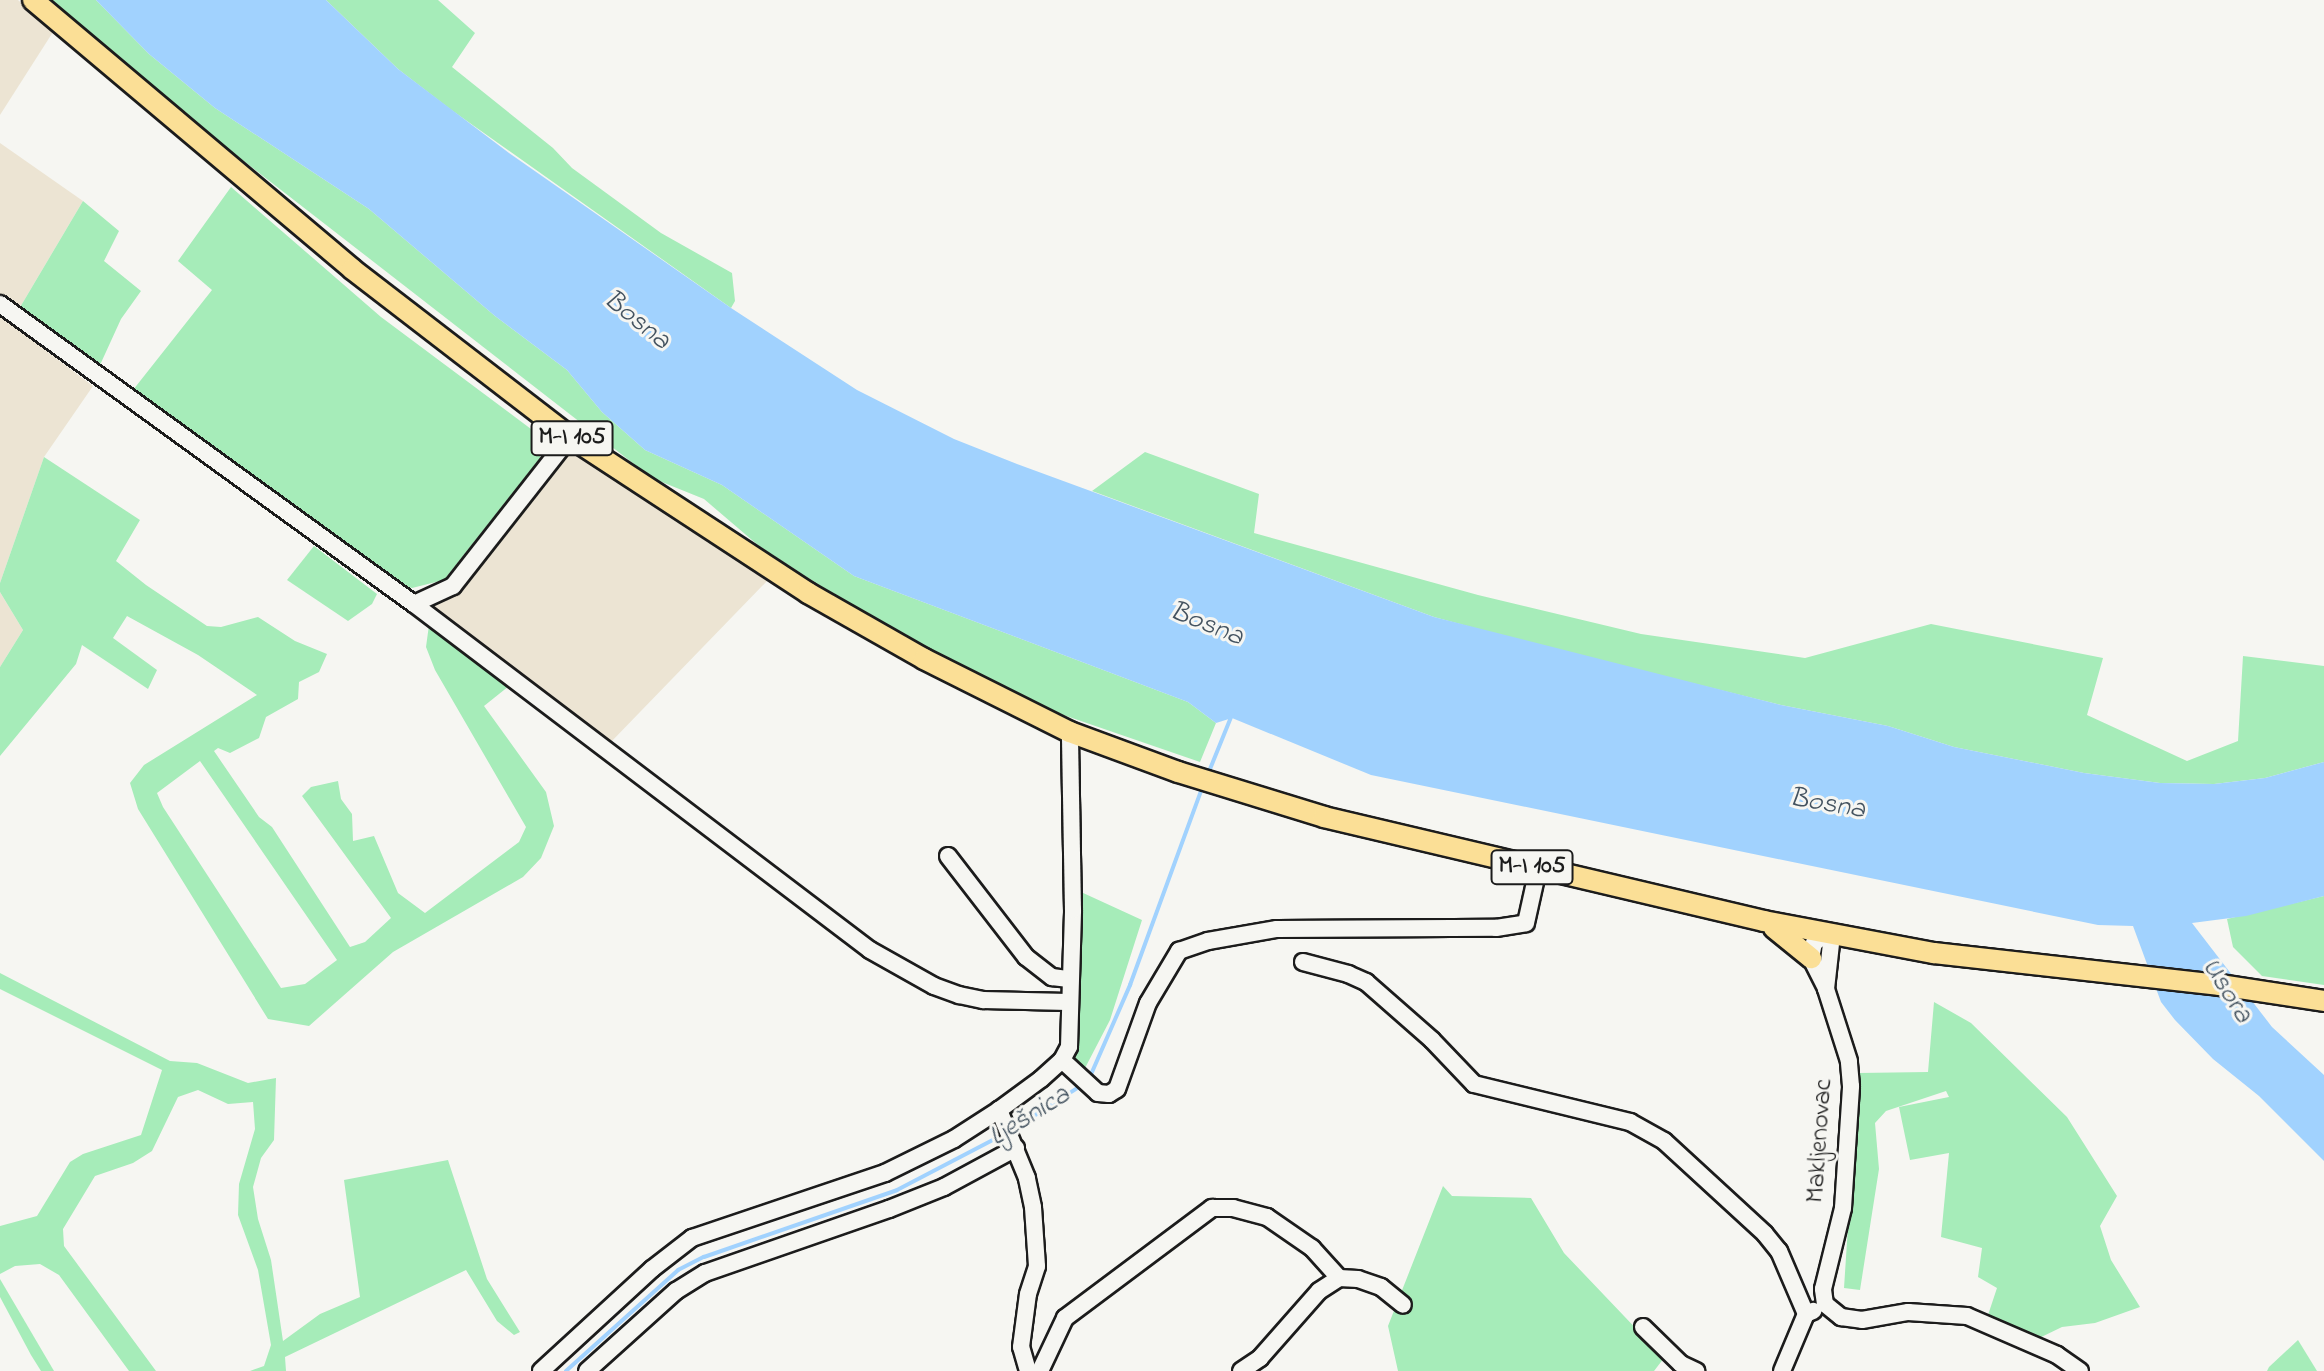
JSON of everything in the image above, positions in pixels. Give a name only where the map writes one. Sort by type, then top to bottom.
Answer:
[{"type":"main road","name":"M-I 105","points":[[33,0],[352,269],[570,437],[808,593],[924,659],[1070,732],[1178,772],[1324,817],[1764,921],[1934,953],[2220,985],[2324,1001]]},
{"type":"main road","points":[[1764,921],[1790,938],[1811,958]]},
{"type":"street","points":[[0,304],[414,604],[870,950],[934,986],[959,995],[983,1000],[1068,1002]]},
{"type":"street","points":[[414,604],[453,586],[570,437]]},
{"type":"street","points":[[541,1371],[652,1269],[692,1238],[885,1173],[1001,1116],[1062,1060],[1069,1047],[1073,910],[1070,732]]},
{"type":"street","points":[[948,856],[1026,957],[1052,977],[1069,979]]},
{"type":"street","points":[[1062,1060],[1098,1093],[1109,1094],[1117,1089],[1148,1003],[1179,951],[1208,941],[1277,929],[1496,928],[1526,923],[1538,869]]},
{"type":"street","points":[[1826,989],[1811,958],[1814,943],[1829,934]]},
{"type":"street","name":"Makljenovac","points":[[1825,1304],[1823,1289],[1843,1208],[1851,1086],[1849,1061],[1826,989],[1829,934]]},
{"type":"street","points":[[1303,962],[1366,982],[1432,1040],[1474,1084],[1630,1122],[1664,1141],[1765,1234],[1779,1251],[1806,1314]]},
{"type":"street","points":[[1001,1116],[1015,1145],[1033,1207],[1037,1266],[1028,1294],[1021,1347],[1028,1371]]},
{"type":"street","points":[[587,1371],[676,1291],[705,1273],[944,1187],[1015,1145]]},
{"type":"street","points":[[1040,1371],[1065,1318],[1212,1208],[1233,1208],[1267,1217],[1312,1248],[1339,1278]]},
{"type":"street","points":[[1241,1371],[1260,1358],[1319,1291],[1339,1278],[1358,1279],[1381,1287],[1403,1305]]},
{"type":"street","points":[[1782,1371],[1806,1314],[1825,1304],[1841,1317],[1862,1320],[1908,1312],[1967,1316],[2057,1355],[2080,1371]]},
{"type":"street","points":[[1643,1327],[1681,1364],[1696,1371]]},
{"type":"shaded area","points":[[0,0],[18,0],[53,32],[0,115]]},
{"type":"shaded area","points":[[0,143],[83,201],[19,309],[0,294]]},
{"type":"shaded area","points":[[0,316],[93,386],[44,457],[0,583]]},
{"type":"shaded area","points":[[571,449],[767,581],[610,743],[426,607],[463,586]]},
{"type":"shaded area","points":[[0,592],[23,630],[0,667]]},
{"type":"green space","points":[[50,0],[96,0],[149,54],[215,108],[369,209],[495,316],[567,370],[602,412],[645,450],[722,485],[854,576],[1188,702],[1216,723],[1200,762],[1046,709],[876,622],[759,546],[704,499],[652,478],[227,148]]},
{"type":"green space","points":[[326,0],[438,0],[475,33],[452,67],[553,148],[572,168],[661,233],[732,273],[735,301],[731,308],[450,109],[398,69]]},
{"type":"green space","points":[[231,187],[381,317],[543,438],[540,458],[444,580],[412,588],[400,585],[133,390],[212,290],[178,261]]},
{"type":"green space","points":[[83,201],[119,231],[104,261],[141,291],[121,319],[100,365],[19,309]]},
{"type":"green space","points":[[1145,452],[1259,494],[1254,533],[1478,595],[1641,634],[1805,658],[1931,624],[2103,658],[2087,715],[2187,761],[2238,741],[2243,656],[2324,666],[2324,762],[2265,778],[2214,784],[2160,783],[2084,773],[1954,747],[1888,726],[1781,705],[1533,644],[1434,617],[1092,491]]},
{"type":"green space","points":[[44,457],[140,520],[116,561],[146,585],[207,626],[221,627],[258,617],[295,641],[327,654],[319,672],[299,682],[298,699],[266,717],[259,738],[230,753],[218,748],[214,751],[259,817],[272,827],[350,947],[365,942],[391,918],[302,796],[311,787],[338,781],[341,799],[352,814],[353,841],[374,836],[398,893],[425,913],[519,842],[526,827],[435,670],[426,647],[429,625],[509,686],[484,706],[546,792],[554,826],[541,858],[523,877],[393,952],[309,1026],[268,1019],[138,809],[130,783],[144,765],[257,695],[198,655],[127,616],[113,638],[157,670],[148,689],[82,645],[76,664],[0,756],[0,667],[23,630],[0,592],[0,583]],"holes":[[[200,761],[337,960],[305,984],[281,988],[163,807],[157,793]]]},
{"type":"green space","points":[[314,546],[377,594],[372,604],[348,621],[287,580]]},
{"type":"green space","points":[[1081,892],[1142,920],[1110,1020],[1084,1070],[1075,1060],[1074,1050],[1079,1030],[1076,999]]},
{"type":"green space","points":[[2324,896],[2324,985],[2262,976],[2233,947],[2227,919]]},
{"type":"green space","points":[[0,973],[170,1061],[197,1063],[248,1083],[276,1078],[274,1140],[261,1158],[253,1187],[258,1219],[271,1260],[283,1341],[320,1314],[360,1297],[344,1180],[448,1160],[487,1279],[520,1332],[514,1335],[497,1321],[466,1270],[285,1357],[286,1371],[250,1371],[264,1366],[271,1345],[258,1270],[238,1215],[239,1184],[255,1129],[253,1102],[228,1104],[198,1090],[178,1097],[152,1151],[133,1163],[95,1176],[63,1229],[64,1246],[156,1371],[129,1371],[59,1275],[40,1264],[15,1266],[0,1274],[0,1226],[37,1216],[70,1162],[83,1154],[141,1135],[162,1070],[0,989]]},
{"type":"green space","points":[[1934,1002],[1971,1023],[2067,1117],[2117,1196],[2100,1226],[2111,1260],[2140,1307],[2095,1323],[2062,1327],[2029,1343],[1987,1318],[1997,1288],[1978,1277],[1982,1248],[1941,1237],[1949,1153],[1910,1160],[1899,1107],[1949,1097],[1946,1091],[1886,1111],[1875,1123],[1879,1169],[1860,1290],[1844,1288],[1858,1073],[1928,1072]]},
{"type":"green space","points":[[1443,1186],[1452,1196],[1531,1198],[1564,1253],[1664,1358],[1654,1371],[1398,1371],[1388,1326]]},
{"type":"green space","points":[[0,1279],[54,1371],[41,1371],[31,1355],[0,1297]]},
{"type":"green space","points":[[2298,1340],[2317,1371],[2267,1371],[2269,1367]]},
{"type":"water","points":[[96,0],[326,0],[398,69],[509,153],[731,308],[857,390],[954,439],[1017,464],[1434,617],[1781,705],[1888,726],[1954,747],[2084,773],[2160,783],[2214,784],[2265,778],[2324,762],[2324,896],[2246,916],[2192,923],[2272,1027],[2324,1075],[2324,1161],[2259,1096],[2213,1059],[2175,1020],[2161,1002],[2133,926],[2098,925],[1371,775],[1232,718],[1216,723],[1188,702],[854,576],[722,485],[645,450],[602,412],[567,370],[495,316],[369,209],[215,108],[149,54]]},
{"type":"waterway","name":"Lješnica","points":[[1208,774],[1233,712]]},
{"type":"waterway","name":"Lješnica","points":[[1089,1079],[1130,985],[1203,786]]},
{"type":"waterway","name":"Lješnica","points":[[1012,1130],[1082,1085]]},
{"type":"waterway","name":"Lješnica","points":[[566,1371],[678,1270],[704,1257],[897,1190],[1004,1134]]},
{"type":"water label","name":"Bosna","points":[[636,321]]},
{"type":"water label","name":"Bosna","points":[[1206,625]]},
{"type":"water label","name":"Bosna","points":[[1827,805]]},
{"type":"water label","name":"Usora","points":[[2226,991]]}]
